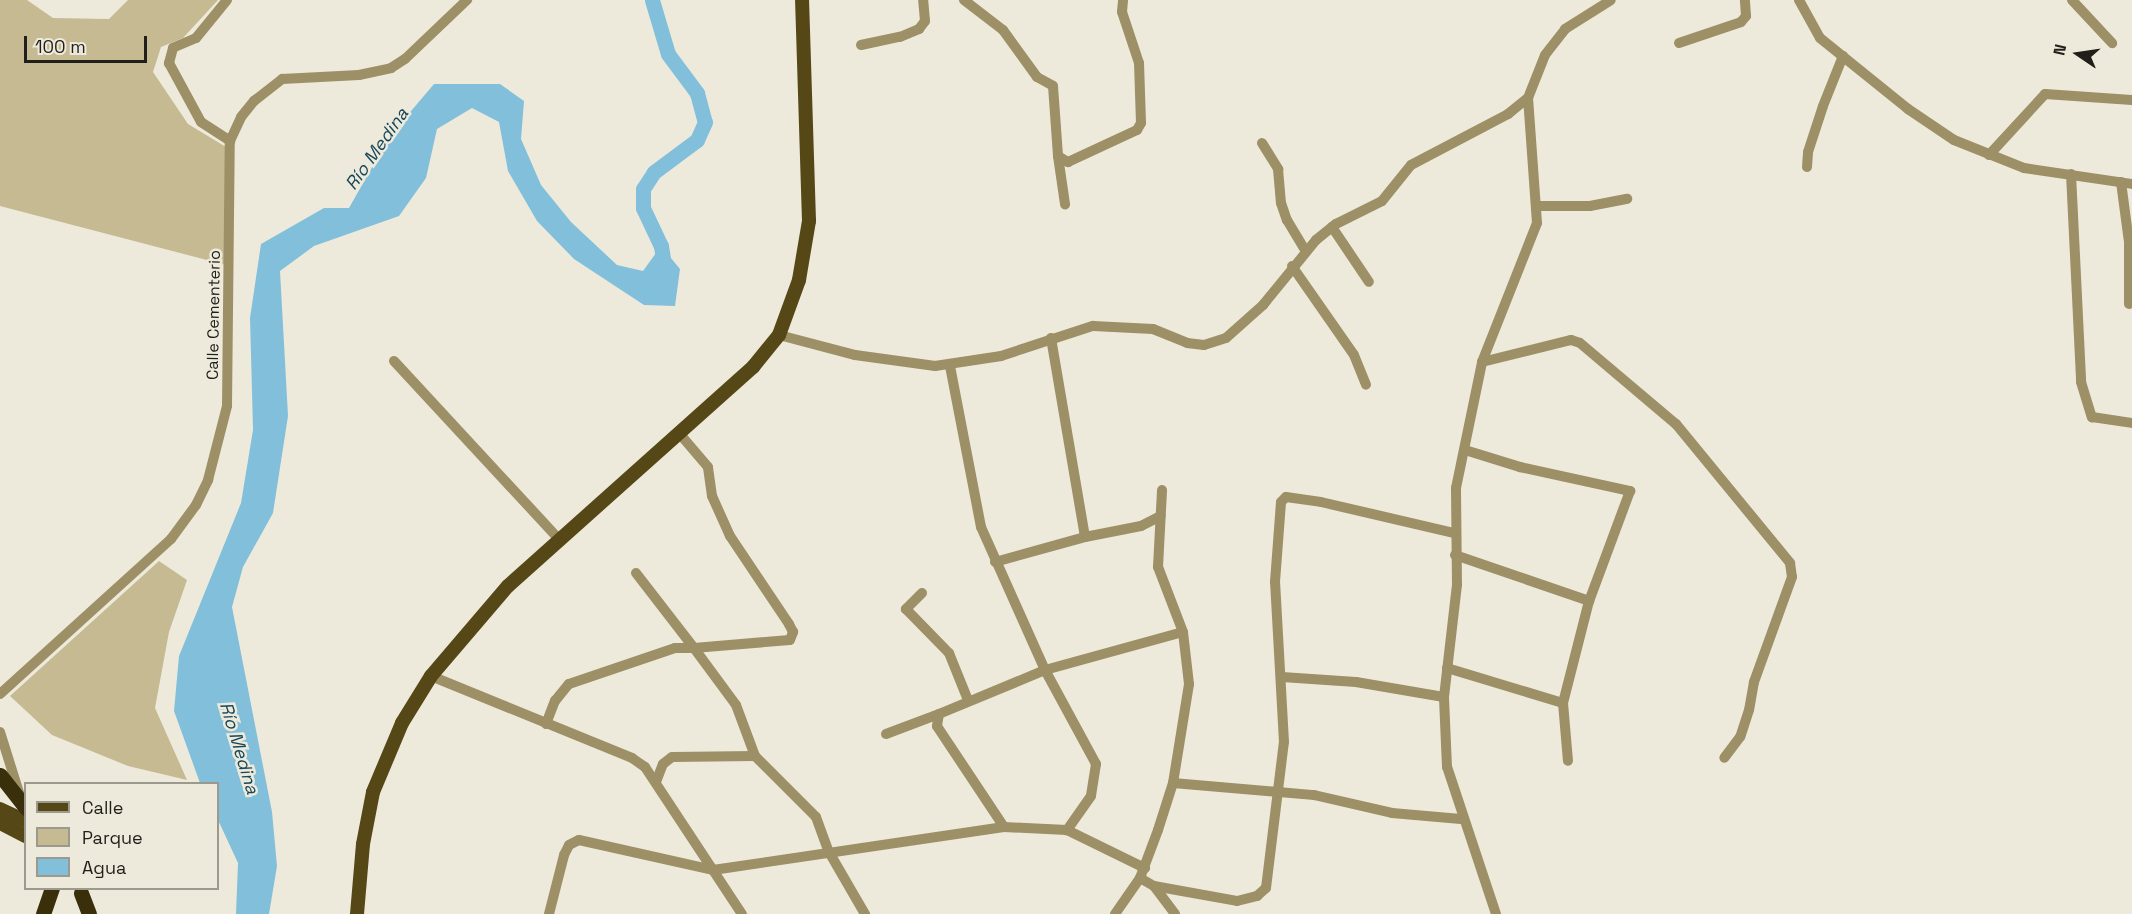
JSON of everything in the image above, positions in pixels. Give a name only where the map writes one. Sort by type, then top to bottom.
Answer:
[{"type":"highway","points":[[0,775],[24,806]]},
{"type":"highway","points":[[43,914],[51,890]]},
{"type":"highway","points":[[79,890],[89,914]]},
{"type":"main road","points":[[357,914],[363,844],[373,792],[402,723],[431,676],[508,586],[753,367],[779,335],[800,280],[809,221],[802,0]]},
{"type":"main road","points":[[0,809],[24,820]]},
{"type":"main road","points":[[0,823],[24,835]]},
{"type":"street","points":[[227,0],[196,38],[173,48],[169,63],[201,122],[230,141]]},
{"type":"street","name":"Calle Cementerio","points":[[0,694],[171,539],[196,505],[208,480],[227,406],[230,141],[254,100],[282,79],[359,75],[391,68],[405,59],[466,0]]},
{"type":"street","points":[[861,45],[900,37],[918,28],[925,21],[923,0]]},
{"type":"street","points":[[964,0],[1003,30],[1037,77],[1056,92],[1058,156],[1065,204]]},
{"type":"street","points":[[1058,156],[1068,162],[1137,130],[1141,123],[1139,63],[1122,12],[1123,0]]},
{"type":"street","points":[[1496,914],[1461,819],[1447,767],[1444,697],[1457,585],[1454,532],[1456,488],[1482,362],[1532,241],[1536,206],[1528,99],[1545,55],[1565,29],[1611,0]]},
{"type":"street","points":[[1679,43],[1741,22],[1746,16],[1745,0]]},
{"type":"street","points":[[1798,0],[1820,38],[1908,109],[1954,140],[2024,168],[2127,183],[2129,304]]},
{"type":"street","points":[[2072,0],[2112,43]]},
{"type":"street","points":[[1808,167],[1808,152],[1844,56]]},
{"type":"street","points":[[1989,155],[2045,94],[2132,100]]},
{"type":"street","points":[[779,335],[855,355],[950,366],[1001,356],[1093,326],[1153,329],[1187,343],[1204,345],[1226,338],[1263,305],[1305,250],[1332,226],[1382,201],[1411,165],[1508,114],[1528,99]]},
{"type":"street","points":[[1262,142],[1278,169],[1281,203],[1305,250]]},
{"type":"street","points":[[2071,174],[2081,382],[2092,417],[2132,423]]},
{"type":"street","points":[[1536,206],[1590,206],[1627,199]]},
{"type":"street","points":[[1332,226],[1369,282]]},
{"type":"street","points":[[1292,266],[1354,355],[1366,385]]},
{"type":"street","points":[[1052,338],[1085,537]]},
{"type":"street","points":[[1482,362],[1571,340],[1580,343],[1676,424],[1790,563],[1792,577],[1754,682],[1749,710],[1740,737],[1724,758]]},
{"type":"street","points":[[394,361],[559,539]]},
{"type":"street","points":[[950,366],[981,527],[1045,670],[1096,764],[1091,796],[1067,830]]},
{"type":"street","points":[[546,724],[555,701],[569,684],[675,648],[790,639],[793,632],[730,536],[712,496],[708,467],[679,433]]},
{"type":"street","points":[[1465,450],[1520,467],[1630,491],[1589,602],[1563,703],[1568,760]]},
{"type":"street","points":[[1115,914],[1143,873],[1173,783],[1189,684],[1183,632],[1158,567],[1162,490]]},
{"type":"street","points":[[1154,886],[1237,901],[1257,896],[1266,888],[1284,742],[1275,582],[1278,509],[1286,497],[1454,532]]},
{"type":"street","points":[[995,562],[1085,537],[1141,526],[1161,516]]},
{"type":"street","points":[[1455,555],[1589,602]]},
{"type":"street","points":[[636,573],[736,705],[755,756],[816,817],[829,852],[865,914]]},
{"type":"street","points":[[922,593],[906,609],[949,653],[969,700]]},
{"type":"street","points":[[886,734],[1045,670],[1183,632]]},
{"type":"street","points":[[1447,668],[1563,703]]},
{"type":"street","points":[[431,676],[632,758],[656,782],[742,914]]},
{"type":"street","points":[[1282,677],[1356,682],[1444,697]]},
{"type":"street","points":[[939,714],[937,726],[1004,827]]},
{"type":"street","points":[[0,732],[24,806]]},
{"type":"street","points":[[656,782],[663,764],[672,757],[755,756]]},
{"type":"street","points":[[1173,783],[1279,792],[1392,813],[1461,819]]},
{"type":"street","points":[[549,914],[564,855],[569,844],[579,840],[713,870],[1004,827],[1067,830],[1143,873],[1175,914]]},
{"type":"green space","points":[[0,0],[27,0],[53,18],[109,19],[128,0],[218,0],[183,38],[161,47],[153,72],[188,124],[226,147],[226,265],[0,206]]},
{"type":"green space","points":[[159,561],[187,580],[169,632],[155,708],[187,780],[128,766],[52,735],[10,696]]},
{"type":"water","points":[[434,84],[500,84],[524,101],[521,139],[541,185],[571,222],[617,265],[643,271],[661,246],[680,269],[675,306],[644,305],[574,259],[537,221],[508,171],[499,122],[472,108],[437,129],[426,178],[399,216],[314,246],[280,271],[288,416],[273,513],[243,567],[232,607],[272,812],[277,866],[269,914],[236,914],[238,863],[219,822],[219,782],[200,782],[174,711],[179,656],[241,503],[253,430],[250,318],[261,244],[324,208],[349,208],[389,137]]},
{"type":"waterway","name":"Río Medina","points":[[652,0],[668,54],[697,93],[705,122],[697,140],[654,172],[643,189],[643,208],[661,246],[664,266]]}]
